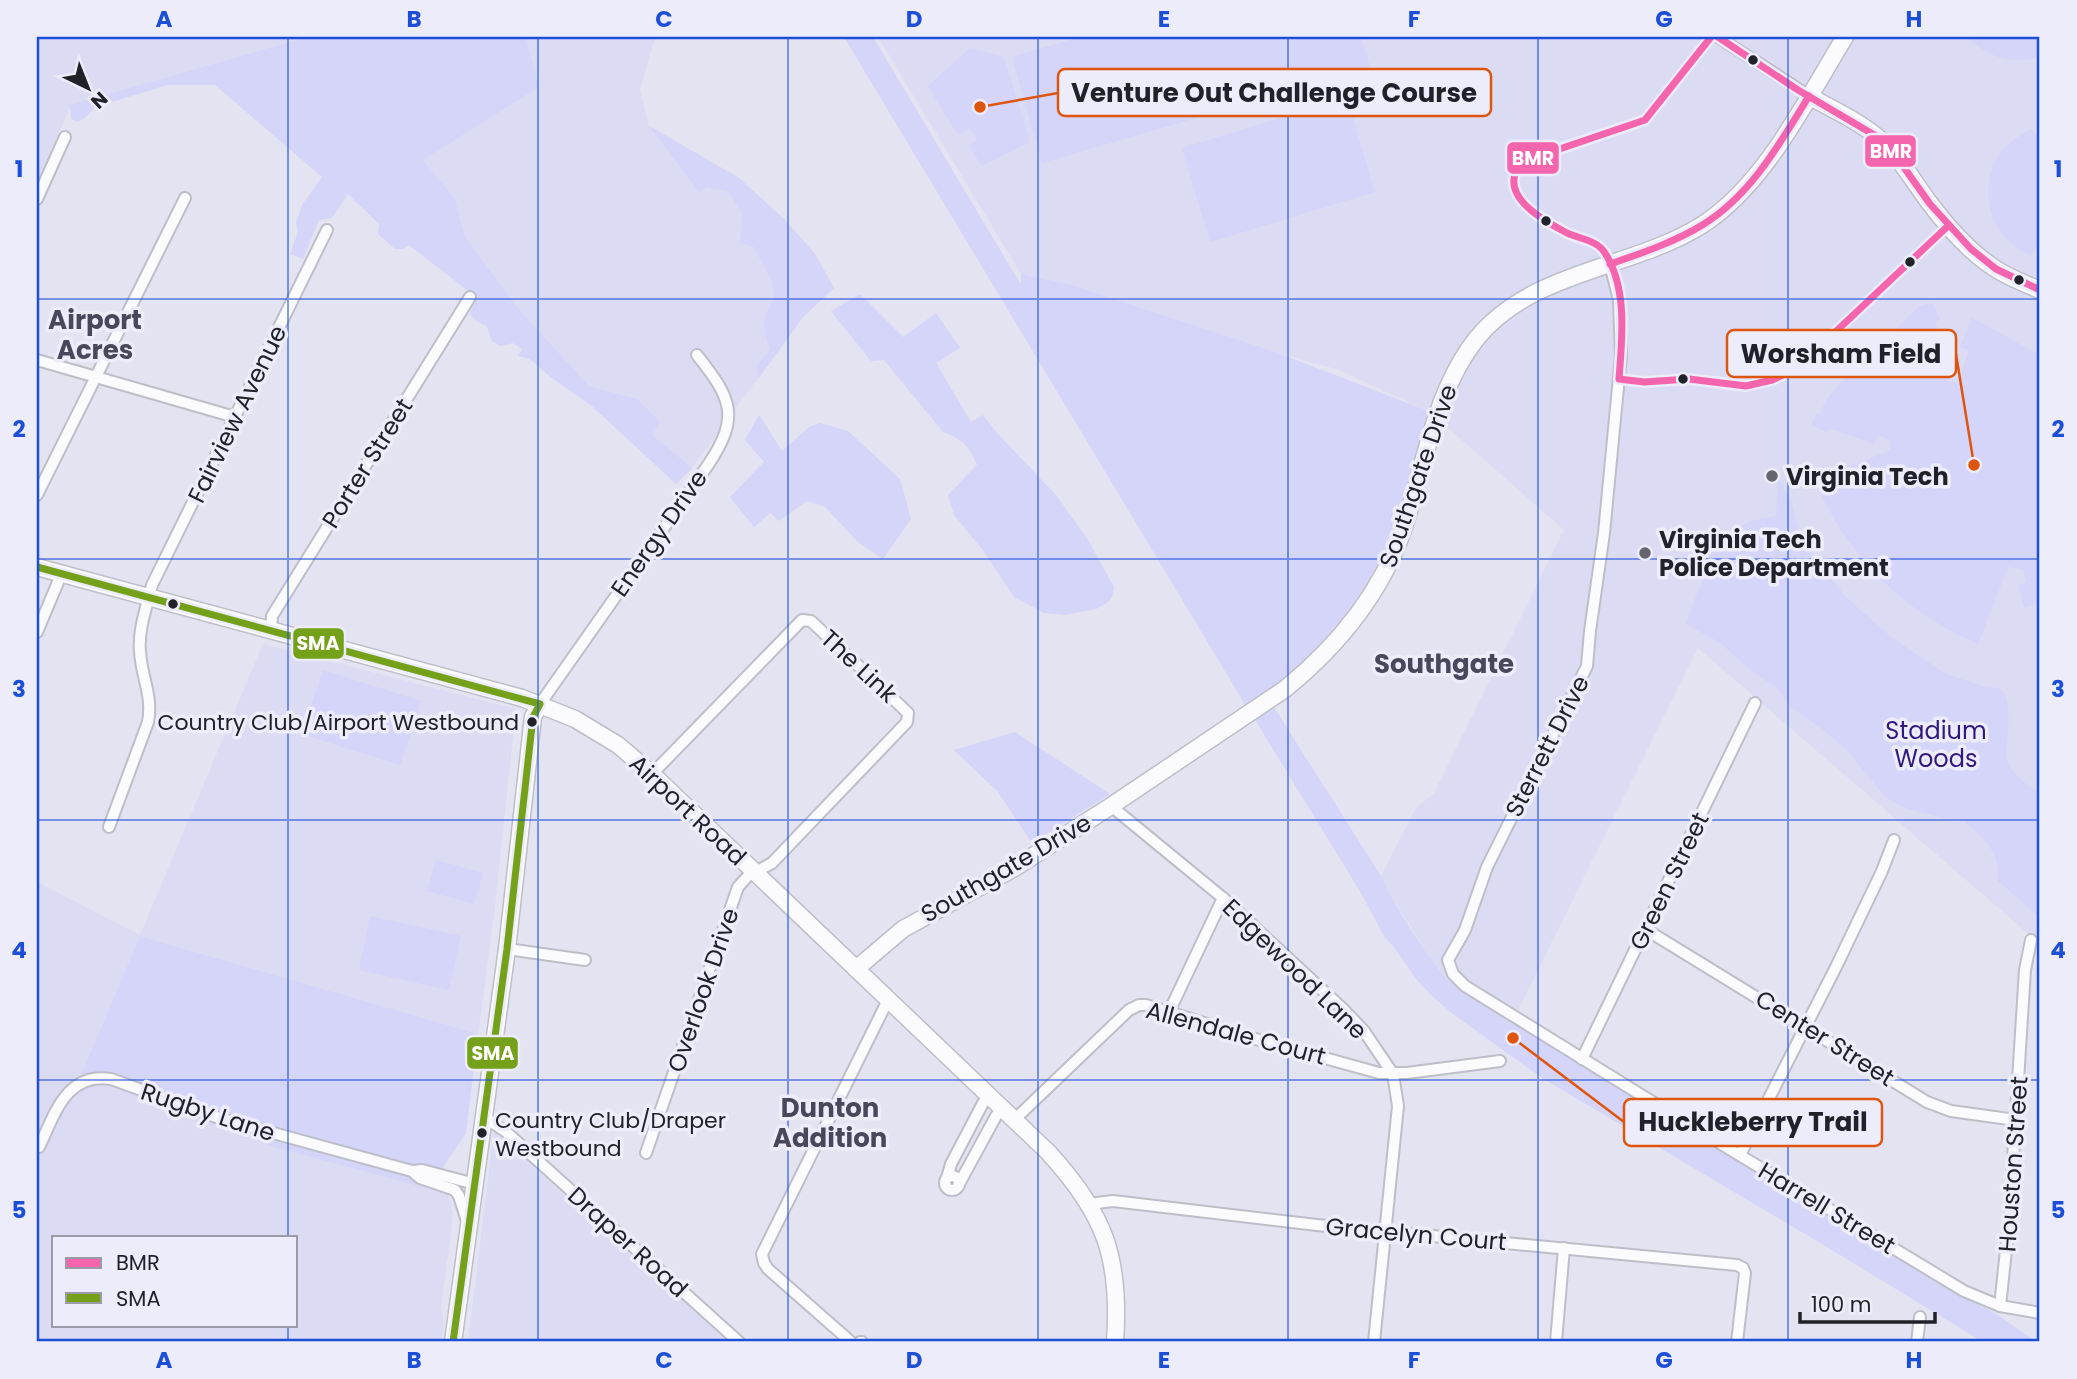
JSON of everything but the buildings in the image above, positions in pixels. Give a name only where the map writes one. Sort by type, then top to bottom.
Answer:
[{"type":"street","points":[[1718,37],[1809,96],[1864,127],[1884,143],[1930,204],[1971,249],[2013,278],[2040,290]]},
{"type":"street","name":"Southgate Drive","points":[[856,969],[903,929],[1004,874],[1285,689],[1337,642],[1373,593],[1393,555],[1439,412],[1453,377],[1478,338],[1514,306],[1540,291],[1674,240],[1718,215],[1745,189],[1778,147],[1845,37]]},
{"type":"street","points":[[37,200],[65,137]]},
{"type":"street","points":[[37,495],[185,198]]},
{"type":"street","name":"Fairview Avenue","points":[[108,827],[148,722],[148,686],[139,650],[152,585],[327,230]]},
{"type":"street","name":"Sterrett Drive","points":[[1515,1016],[1465,986],[1453,974],[1448,960],[1465,930],[1487,867],[1587,666],[1604,533],[1621,356],[1619,300],[1610,264]]},
{"type":"street","name":"Porter Street","points":[[271,631],[272,616],[470,297]]},
{"type":"street","name":"Energy Drive","points":[[540,704],[708,465],[724,438],[728,418],[723,393],[716,379],[696,355]]},
{"type":"street","points":[[37,359],[235,417]]},
{"type":"street","name":"Airport Road","points":[[37,567],[540,704],[596,729],[652,775],[1067,1173],[1089,1204],[1104,1236],[1114,1275],[1117,1303],[1115,1342]]},
{"type":"street","points":[[37,632],[61,575]]},
{"type":"street","name":"The Link","points":[[652,775],[797,623],[805,620],[811,621],[906,711],[909,718]]},
{"type":"street","name":"Green Street","points":[[1582,1059],[1755,703]]},
{"type":"street","points":[[453,1342],[507,949],[533,717],[540,704]]},
{"type":"street","name":"Overlook Drive","points":[[646,1153],[738,887],[744,879],[772,863],[909,718]]},
{"type":"street","name":"Edgewood Lane","points":[[1111,806],[1223,898],[1344,1010],[1364,1031],[1392,1074],[1398,1106],[1374,1342]]},
{"type":"street","points":[[1740,1155],[1807,1026],[1882,871],[1894,840]]},
{"type":"street","points":[[1169,1012],[1223,898]]},
{"type":"street","name":"Center Street","points":[[1645,929],[1935,1106],[1951,1111],[2015,1120]]},
{"type":"street","name":"Houston Street","points":[[2000,1306],[2025,970],[2031,940]]},
{"type":"street","points":[[507,949],[584,960]]},
{"type":"street","points":[[851,1342],[768,1269],[762,1254],[888,1000]]},
{"type":"street","name":"Allendale Court","points":[[1008,1114],[1134,1006],[1146,1005],[1379,1073],[1392,1074],[1500,1061]]},
{"type":"street","name":"Harrell Street","points":[[1515,1016],[1964,1291],[2000,1306],[2040,1313]]},
{"type":"street","name":"Rugby Lane","points":[[39,1147],[64,1097],[72,1088],[84,1081],[102,1078],[222,1119],[412,1171],[422,1170],[475,1184]]},
{"type":"street","points":[[989,1096],[951,1164],[945,1186],[948,1190],[954,1190],[959,1184],[996,1116],[1008,1114]]},
{"type":"street","name":"Draper Road","points":[[484,1117],[505,1131],[739,1342]]},
{"type":"street","name":"Rugby Lane","points":[[412,1171],[420,1178],[450,1187],[457,1192],[469,1229]]},
{"type":"street","name":"Gracelyn Court","points":[[1089,1204],[1113,1201],[1737,1265],[1745,1273],[1737,1342]]},
{"type":"street","points":[[1556,1342],[1564,1248]]},
{"type":"street","points":[[1917,1342],[1920,1317]]},
{"type":"shaded area","points":[[37,37],[307,37],[71,105],[37,182]]},
{"type":"shaded area","points":[[526,37],[655,37],[640,90],[649,126],[739,178],[785,220],[815,254],[834,288],[803,317],[692,468],[651,435],[637,399],[589,386],[516,306],[464,235],[455,199],[423,160],[539,87]]},
{"type":"shaded area","name":"Virginia Tech","points":[[878,37],[2040,37],[2040,944],[1698,648],[1512,1022],[1446,979],[1429,956],[1381,876],[1416,808],[1434,793],[1564,530],[1430,412],[1339,370],[1278,353],[1072,285],[1021,274]]},
{"type":"shaded area","points":[[263,644],[516,709],[478,1034],[140,936],[72,1101],[86,1089],[109,1086],[273,1147],[448,1194],[453,1217],[441,1308],[444,1324],[441,1342],[37,1342],[37,882],[140,935]]},
{"type":"shaded area","points":[[494,1132],[623,1248],[728,1342],[468,1342]]},
{"type":"green space","points":[[307,37],[526,37],[539,87],[423,160],[455,199],[464,235],[516,306],[589,386],[637,399],[660,422],[652,435],[692,468],[676,484],[593,407],[530,359],[518,356],[522,349],[513,343],[500,346],[492,341],[487,326],[476,321],[470,314],[476,297],[409,245],[403,249],[395,249],[378,234],[379,224],[348,194],[332,218],[319,220],[303,259],[290,254],[298,232],[296,223],[302,205],[322,177],[215,85],[168,85],[95,107],[84,119],[77,122],[71,119],[70,105]]},
{"type":"green space","points":[[844,37],[873,37],[1021,285],[1021,274],[1072,285],[1278,353],[1431,412],[1394,526],[1367,583],[1321,644],[1285,679],[1246,706]]},
{"type":"green space","points":[[1080,37],[1361,37],[1370,67],[1042,163],[1012,57]]},
{"type":"green space","points":[[1968,37],[2040,37],[2040,56],[2020,60],[2001,58],[1983,50]]},
{"type":"green space","points":[[970,48],[1004,57],[1030,142],[982,166],[969,146],[977,140],[970,128],[958,135],[928,86]]},
{"type":"green space","points":[[1347,98],[1375,192],[1210,242],[1182,148]]},
{"type":"green space","points":[[649,126],[739,178],[785,220],[815,254],[834,288],[803,317],[759,378],[756,366],[770,350],[764,330],[766,312],[774,300],[772,282],[754,247],[740,243],[742,213],[728,191],[707,187],[699,192]]},
{"type":"green space","points":[[2031,129],[2040,138],[2040,245],[2030,255],[2009,241],[1997,225],[1989,204],[1989,180],[2004,148]]},
{"type":"green space","points":[[860,294],[903,337],[936,313],[960,348],[936,363],[971,422],[983,415],[1056,495],[1088,540],[1114,587],[1108,602],[1096,609],[1065,615],[1044,613],[1014,597],[982,549],[954,515],[948,495],[977,465],[971,453],[961,441],[943,432],[884,360],[871,361],[831,311]]},
{"type":"green space","points":[[1933,303],[1940,319],[1935,322],[1952,366],[1943,369],[1949,382],[1958,383],[1969,350],[1960,347],[1972,318],[2040,355],[2040,603],[2024,607],[2018,585],[2027,583],[2023,569],[2008,567],[1978,644],[1924,614],[1880,578],[1844,534],[1814,480],[1891,450],[1890,440],[1878,435],[1874,444],[1829,428],[1827,432],[1812,425],[1816,414],[1820,415],[1831,394],[1848,376],[1845,372],[1885,335],[1888,337],[1919,306]]},
{"type":"green space","points":[[759,415],[782,451],[809,427],[820,423],[848,431],[900,479],[911,519],[883,559],[859,543],[825,507],[807,501],[779,521],[770,513],[754,527],[730,497],[764,462],[745,440]]},
{"type":"green space","name":"Stadium Woods","points":[[1778,479],[1791,500],[1799,532],[1813,557],[1847,598],[1890,636],[1944,673],[1982,686],[2001,689],[2007,701],[2008,714],[2006,758],[2020,778],[2040,793],[2040,918],[1998,881],[1994,853],[1983,838],[1963,820],[1908,809],[1885,797],[1847,750],[1792,708],[1776,687],[1753,672],[1719,642],[1686,624],[1706,573],[1701,564],[1699,549],[1745,524],[1776,516]]},
{"type":"green space","points":[[323,670],[421,701],[400,765],[302,734]]},
{"type":"green space","points":[[1273,706],[1381,876],[1411,929],[1446,979],[1660,1113],[1969,1300],[1995,1313],[2036,1342],[1983,1342],[1542,1078],[1453,1014],[1417,980],[1384,936],[1361,893],[1254,718]]},
{"type":"green space","points":[[1015,732],[1110,794],[1032,843],[998,792],[954,750]]},
{"type":"green space","points":[[436,860],[483,873],[474,904],[427,891]]},
{"type":"green space","points":[[370,916],[461,936],[449,990],[359,970]]},
{"type":"green space","points":[[140,936],[478,1034],[466,1133],[443,1167],[448,1194],[273,1147],[109,1086],[87,1089],[69,1104]]},
{"type":"transit line","name":"BMR","points":[[1711,37],[1645,120],[1530,159],[1519,166],[1515,175],[1518,196],[1532,211],[1559,229],[1598,245],[1605,253],[1617,282],[1622,314],[1619,379],[1644,382],[1689,379],[1746,386],[1783,375],[1813,353],[1949,225]]},
{"type":"transit line","name":"BMR","points":[[1718,37],[1798,90],[1876,136],[1898,159],[1930,204],[1971,249],[1996,269],[2040,290]]},
{"type":"transit line","name":"BMR","points":[[1610,264],[1682,236],[1721,212],[1737,198],[1764,166],[1809,96]]},
{"type":"transit line","name":"SMA","points":[[37,567],[540,704],[533,717],[507,949],[453,1342]]},
{"type":"place","name":"Venture Out Challenge Course","points":[[980,107]]},
{"type":"place","name":"Worsham Field","points":[[1974,465]]},
{"type":"place","name":"Virginia Tech","points":[[1772,476]]},
{"type":"place","name":"Virginia Tech Police Department","points":[[1645,553]]},
{"type":"place","name":"Country Club/Airport Westbound","points":[[532,722]]},
{"type":"place","name":"Huckleberry Trail","points":[[1513,1038]]},
{"type":"place","name":"Country Club/Draper Westbound","points":[[482,1133]]},
{"type":"district","name":"Airport Acres","points":[[95,335]]},
{"type":"district","name":"Southgate","points":[[1444,664]]},
{"type":"district","name":"Dunton Addition","points":[[830,1123]]}]
